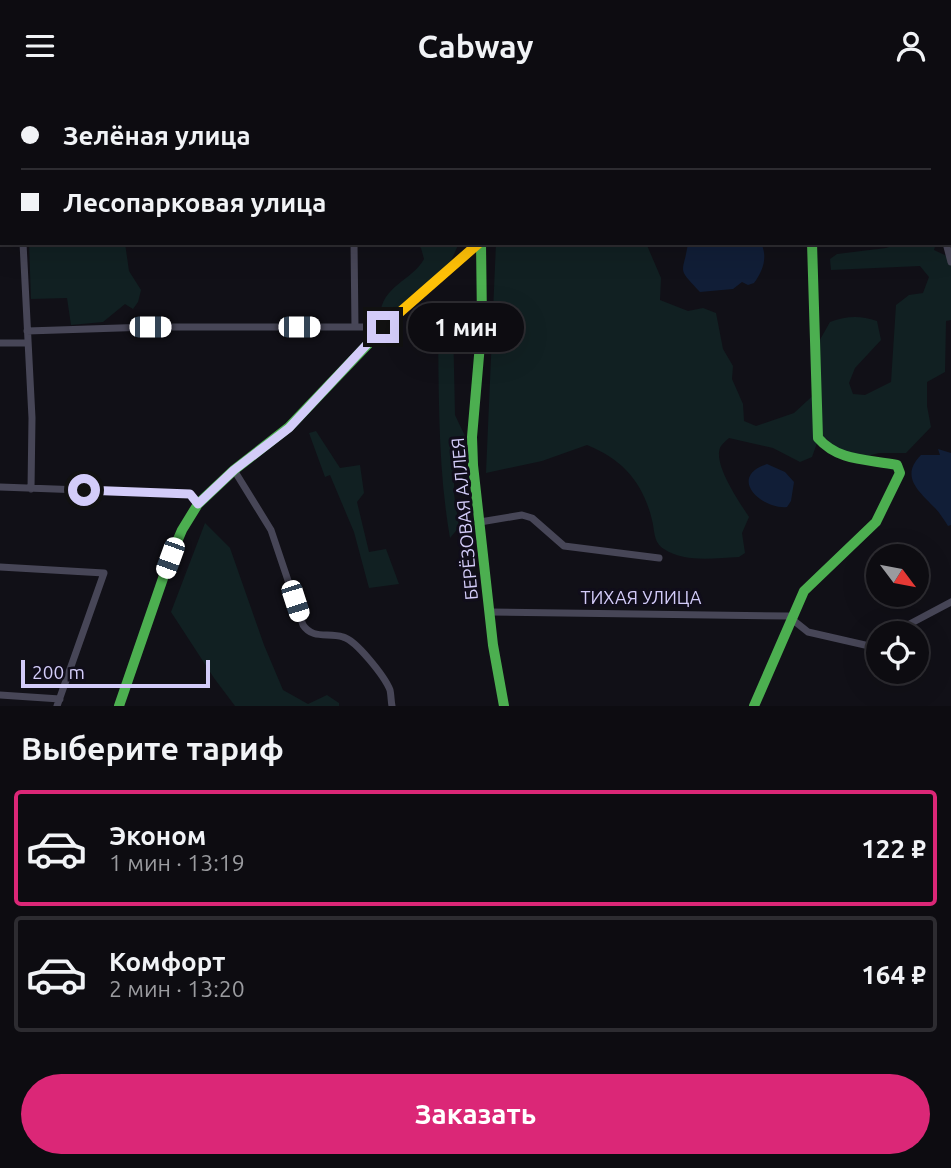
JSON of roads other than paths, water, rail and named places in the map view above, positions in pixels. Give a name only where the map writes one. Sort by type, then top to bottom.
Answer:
[{"type":"street","points":[[23,245],[32,418],[31,489]]},
{"type":"street","points":[[354,245],[355,327]]},
{"type":"street","points":[[119,706],[170,558],[181,530],[198,504],[234,470],[289,428],[383,327],[478,245]]},
{"type":"street","name":"БЕРЁЗОВАЯ АЛЛЕЯ","points":[[480,245],[482,321],[472,437],[497,679],[504,706]]},
{"type":"street","points":[[754,706],[804,591],[876,521],[900,473],[897,465],[851,460],[834,453],[823,446],[818,438],[812,245]]},
{"type":"street","points":[[947,245],[951,262]]},
{"type":"street","points":[[27,331],[150,327],[383,327]]},
{"type":"street","points":[[0,343],[27,343]]},
{"type":"street","points":[[234,470],[271,530],[307,632],[337,635],[357,644],[390,688],[392,706]]},
{"type":"street","points":[[0,487],[190,494],[198,504]]},
{"type":"street","points":[[480,522],[522,515],[531,518],[564,546],[659,558]]},
{"type":"street","points":[[0,567],[104,573],[59,702],[0,695]]},
{"type":"street","points":[[915,621],[951,602]]},
{"type":"street","name":"ТИХАЯ УЛИЦА","points":[[490,612],[753,614],[788,616],[792,619]]},
{"type":"street","points":[[792,619],[808,632],[866,645]]},
{"type":"water","points":[[688,245],[762,245],[764,253],[762,269],[754,283],[748,285],[742,282],[733,289],[700,292],[684,274]]},
{"type":"water","points":[[938,449],[951,453],[951,525],[948,526],[918,490],[912,477],[912,470],[921,455],[940,455]]},
{"type":"water","points":[[767,464],[785,472],[794,482],[791,501],[787,507],[768,504],[753,492],[749,485],[749,477],[755,470]]}]
